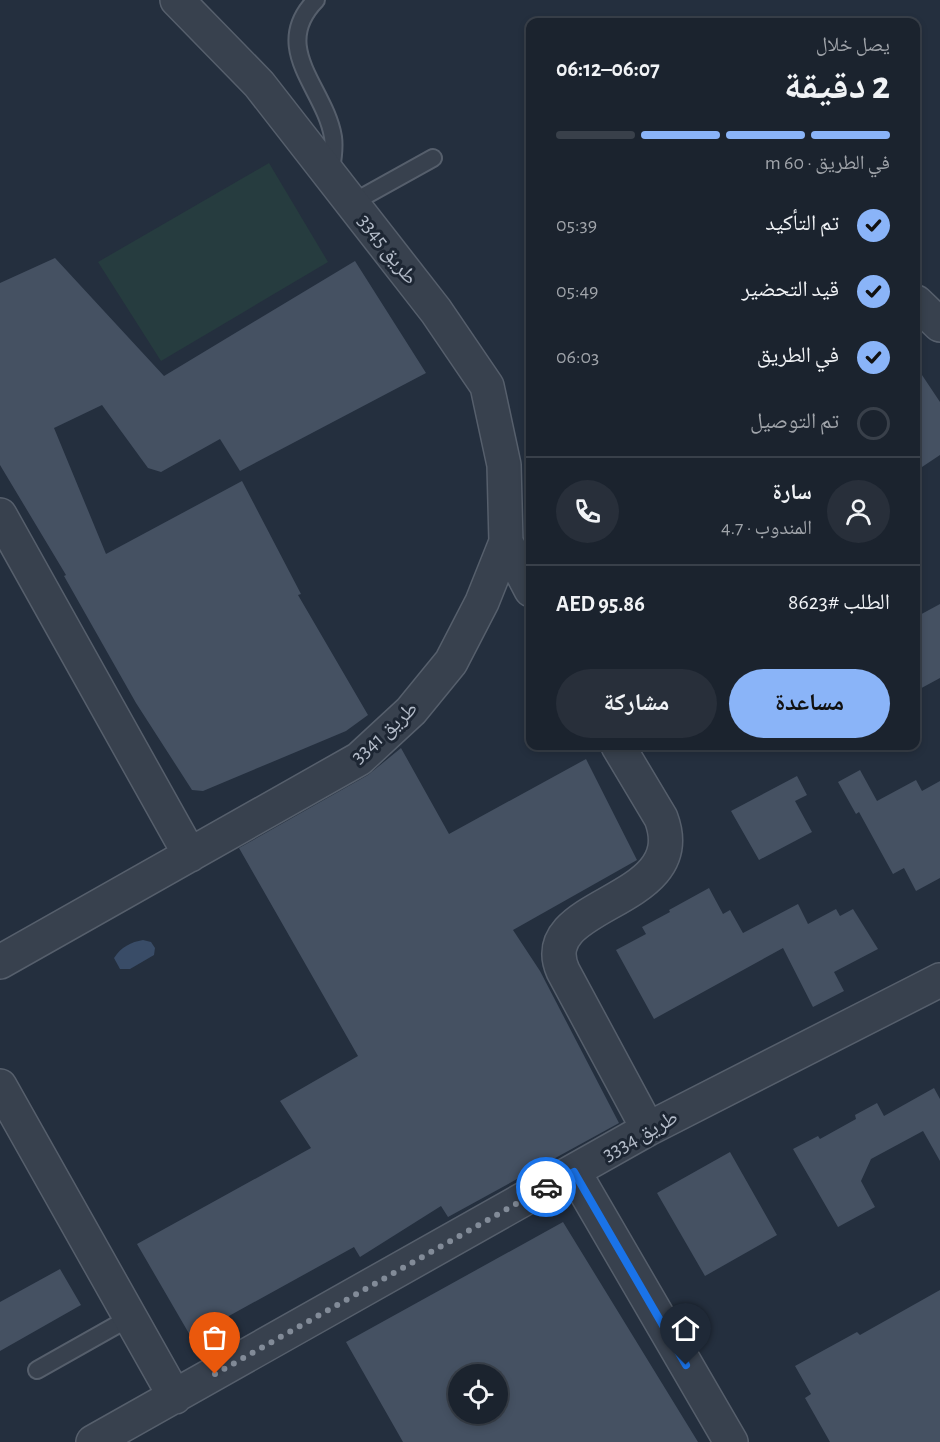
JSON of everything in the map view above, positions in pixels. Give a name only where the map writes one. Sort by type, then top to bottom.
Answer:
[{"type":"street","name":"طريق 3345","points":[[177,0],[259,84],[436,311],[487,386],[504,465],[506,542]]},
{"type":"street","points":[[920,306],[940,325]]},
{"type":"street","points":[[0,515],[190,855]]},
{"type":"street","points":[[506,542],[526,580]]},
{"type":"street","name":"طريق 3341","points":[[0,962],[359,759],[411,711],[451,662],[482,602],[506,542]]},
{"type":"street","points":[[620,750],[661,819],[665,829],[665,852],[661,862],[646,880],[569,929],[563,936],[558,954],[563,971],[648,1129]]},
{"type":"street","name":"طريق 3334","points":[[93,1442],[648,1129],[940,980]]},
{"type":"street","points":[[0,1086],[175,1396]]},
{"type":"street","points":[[574,1172],[731,1442]]},
{"type":"lane","points":[[316,0],[301,23],[297,39],[298,57],[323,105],[333,137],[330,175]]},
{"type":"lane","points":[[352,203],[433,158]]},
{"type":"lane","points":[[37,1370],[131,1317]]},
{"type":"green space","points":[[269,163],[328,262],[161,361],[98,262]]},
{"type":"water","points":[[143,940],[151,942],[155,948],[154,955],[130,969],[120,969],[114,958],[117,954],[134,942]]},
{"type":"building","points":[[55,258],[164,376],[355,261],[426,373],[240,471],[220,439],[161,472],[148,468],[102,405],[54,428],[106,554],[242,481],[301,594],[298,595],[368,715],[346,731],[203,791],[192,790],[136,703],[64,576],[66,575],[0,465],[0,283]]},
{"type":"building","points":[[920,372],[940,402],[940,455],[920,468]]},
{"type":"building","points":[[940,604],[940,678],[920,689],[920,615]]},
{"type":"building","points":[[401,748],[449,834],[586,759],[637,860],[513,930],[540,971],[619,1123],[448,1217],[441,1206],[360,1257],[354,1247],[191,1337],[137,1244],[311,1148],[280,1101],[358,1056],[239,848],[368,775]]},
{"type":"building","points":[[860,770],[877,801],[916,780],[922,791],[940,781],[940,878],[916,891],[904,868],[893,874],[859,812],[856,814],[838,782]]},
{"type":"building","points":[[797,776],[807,795],[795,801],[812,832],[759,860],[731,811]]},
{"type":"building","points":[[709,888],[723,914],[730,910],[743,933],[798,904],[808,924],[836,909],[840,916],[853,909],[878,949],[834,972],[844,991],[813,1007],[783,948],[654,1019],[616,950],[646,934],[642,927]]},
{"type":"building","points":[[934,1088],[940,1099],[940,1161],[923,1131],[871,1159],[861,1181],[875,1207],[838,1227],[793,1149],[818,1136],[820,1139],[856,1119],[855,1115],[877,1103],[884,1116]]},
{"type":"building","points":[[730,1152],[777,1235],[705,1276],[657,1193]]},
{"type":"building","points":[[563,1222],[698,1442],[403,1442],[346,1342]]},
{"type":"building","points":[[60,1269],[81,1305],[0,1351],[0,1302]]},
{"type":"building","points":[[940,1290],[940,1442],[830,1442],[805,1398],[811,1394],[795,1366],[857,1332],[860,1335]]},
{"type":"way so far","points":[[215,1374],[546,1187]]},
{"type":"route","points":[[546,1187],[574,1172],[686,1365]]}]
